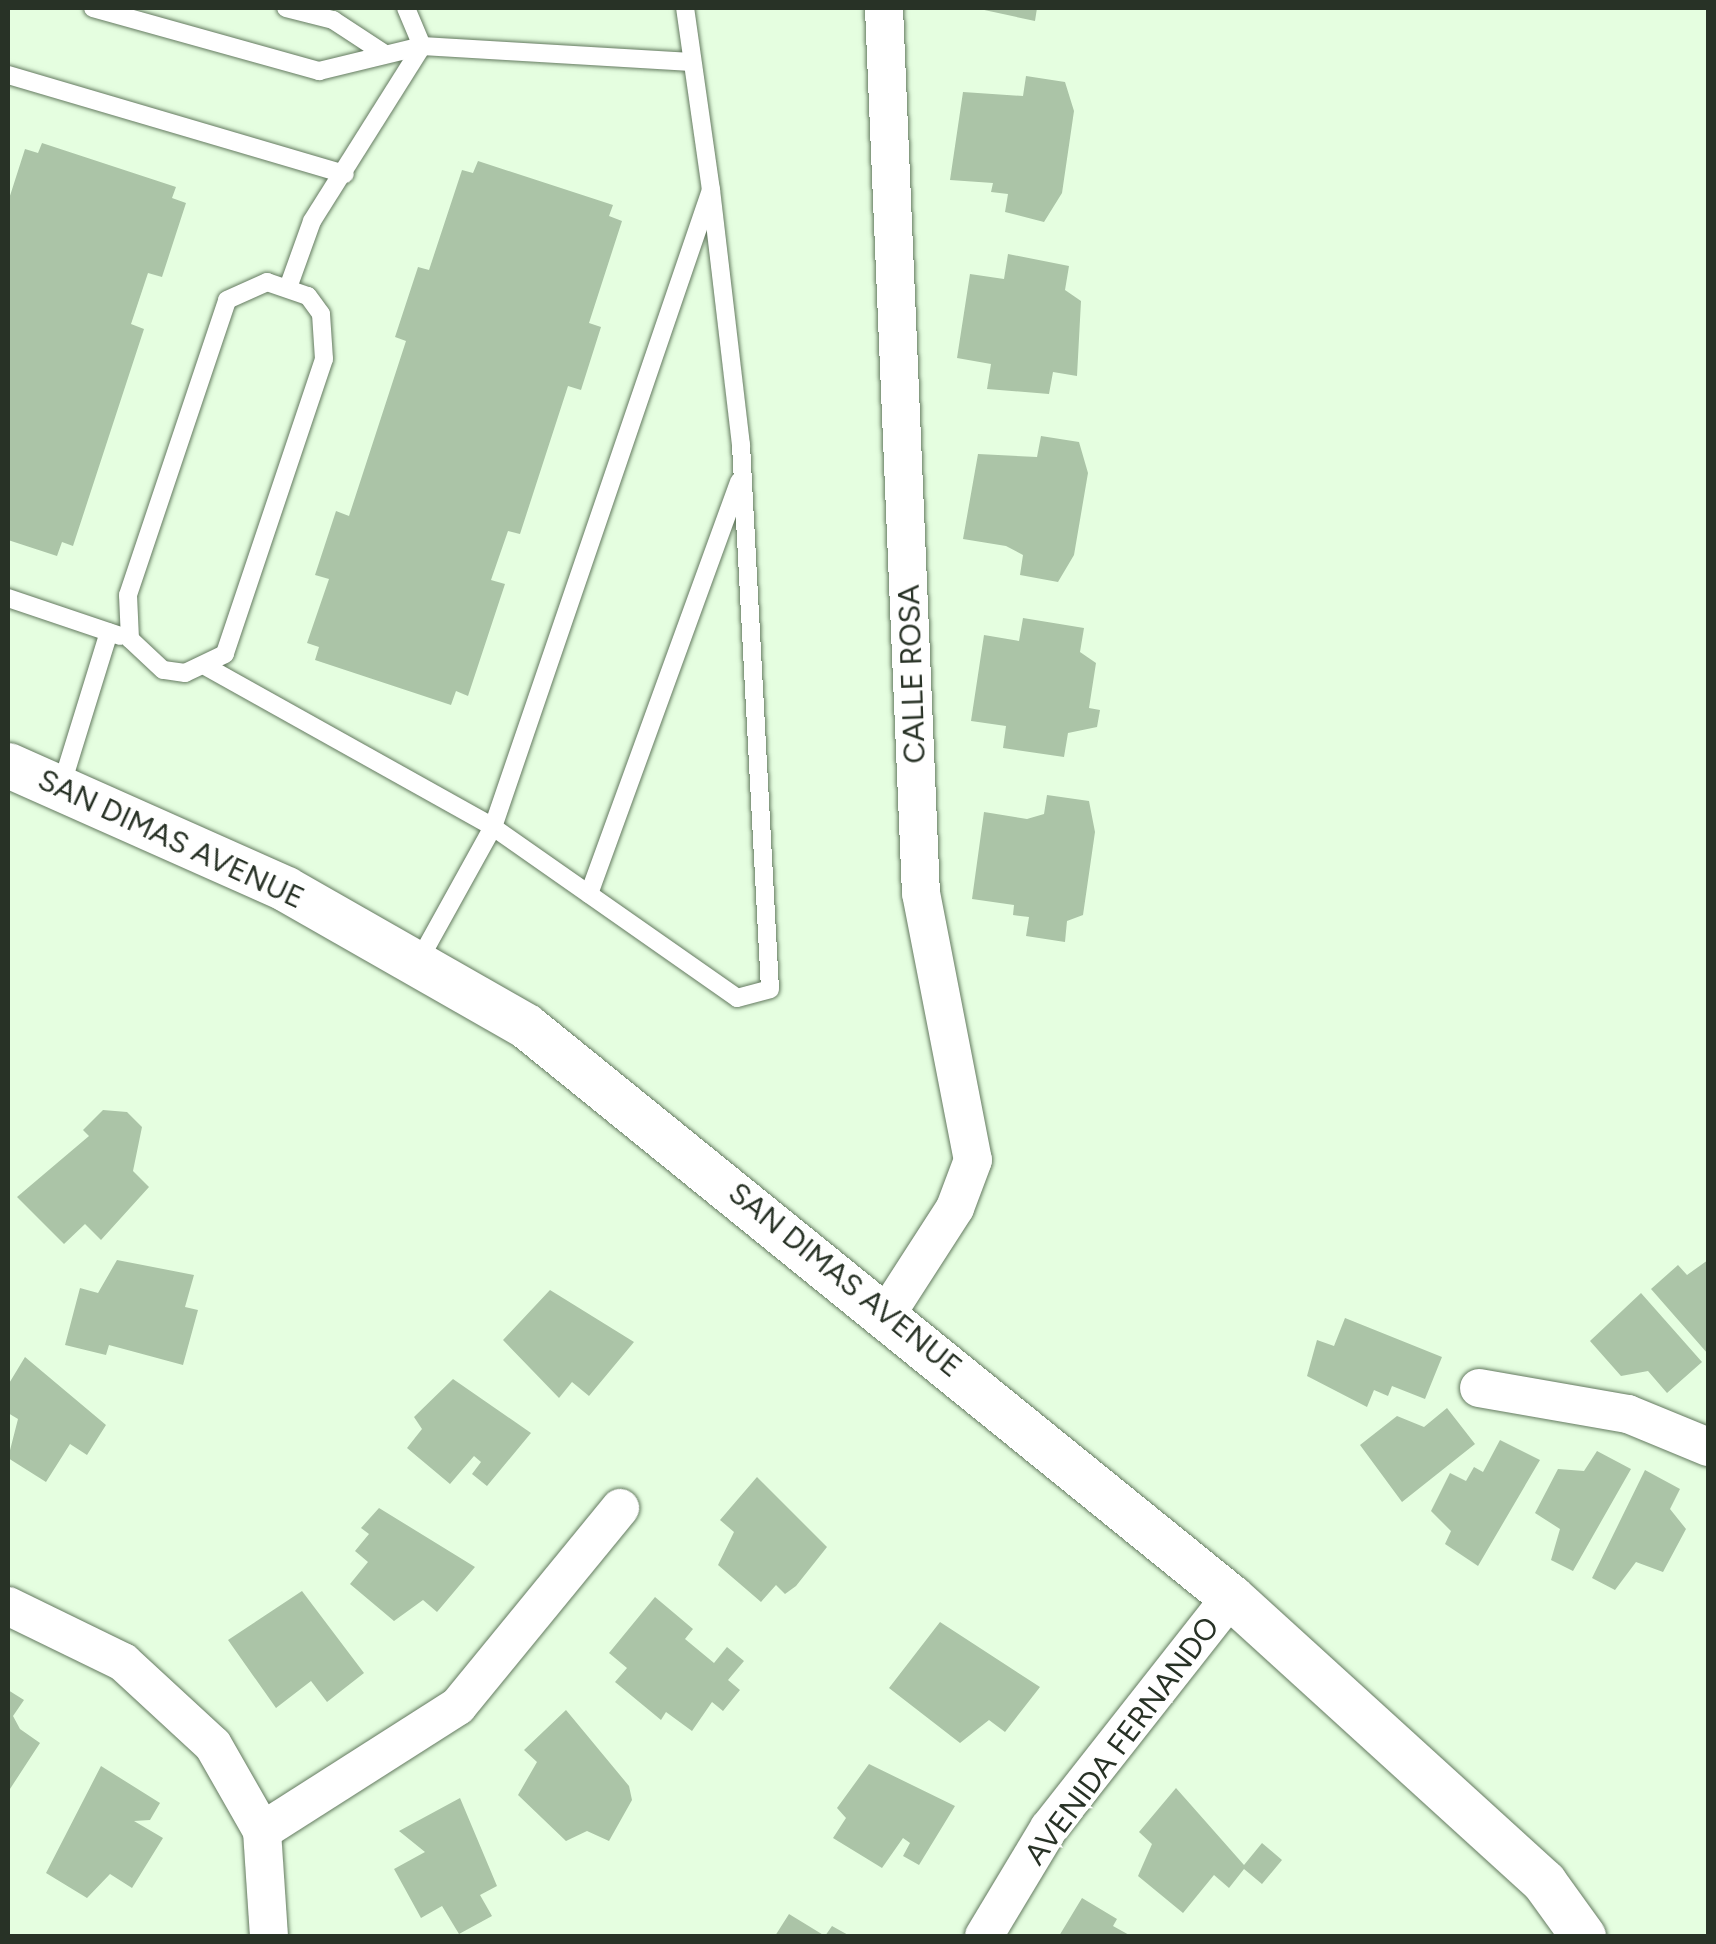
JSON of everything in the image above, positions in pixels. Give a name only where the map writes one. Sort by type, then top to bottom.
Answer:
[{"type":"street","name":"CALLE ROSA","points":[[884,8],[921,893],[973,1160],[955,1208],[888,1312]]},
{"type":"street","name":"SAN DIMAS AVENUE","points":[[8,765],[286,890],[526,1026],[888,1312],[1231,1597],[1544,1882],[1583,1936]]},
{"type":"street","points":[[1479,1388],[1628,1414],[1708,1446]]},
{"type":"street","points":[[262,1832],[458,1706],[620,1508]]},
{"type":"street","name":"AVENIDA FERNANDO","points":[[984,1936],[1049,1828],[1231,1597]]},
{"type":"street","points":[[8,1606],[123,1662],[213,1744],[262,1832],[270,1936]]},
{"type":"lane","points":[[93,8],[319,71],[422,46],[692,62]]},
{"type":"lane","points":[[286,8],[333,20],[385,54]]},
{"type":"lane","points":[[406,8],[422,46]]},
{"type":"lane","points":[[207,667],[493,827],[737,998],[770,989],[743,471],[685,8]]},
{"type":"lane","points":[[289,285],[312,221],[422,46]]},
{"type":"lane","points":[[8,75],[345,174]]},
{"type":"lane","points":[[416,964],[493,827],[710,190]]},
{"type":"lane","points":[[8,598],[130,640],[163,670],[207,667],[225,654],[324,359],[321,314],[289,285],[266,282],[227,300],[128,595],[130,640]]},
{"type":"lane","points":[[589,894],[743,471]]},
{"type":"lane","points":[[60,787],[109,632]]},
{"type":"building","points":[[975,8],[1037,8],[1035,21]]},
{"type":"building","points":[[1026,76],[1065,82],[1074,111],[1062,193],[1044,222],[1005,212],[1008,194],[991,192],[993,183],[950,180],[963,92],[1023,96]]},
{"type":"building","points":[[42,143],[176,187],[172,198],[186,203],[162,277],[148,273],[131,324],[144,329],[73,546],[62,542],[57,556],[8,540],[8,202],[25,149],[38,153]]},
{"type":"building","points":[[478,161],[613,205],[609,216],[622,221],[589,323],[601,327],[581,390],[568,386],[520,534],[508,531],[491,580],[505,584],[468,696],[456,691],[451,705],[315,660],[319,647],[307,643],[329,579],[315,575],[336,511],[349,516],[406,341],[395,337],[418,267],[429,270],[462,170],[473,173]]},
{"type":"building","points":[[1008,254],[1069,266],[1065,290],[1081,301],[1077,376],[1053,372],[1049,394],[987,389],[991,364],[957,358],[970,274],[1004,279]]},
{"type":"building","points":[[1041,436],[1079,442],[1088,473],[1074,555],[1058,582],[1020,575],[1023,555],[1006,546],[963,539],[978,454],[1037,457]]},
{"type":"building","points":[[1023,618],[1084,628],[1080,652],[1096,663],[1089,708],[1100,710],[1097,727],[1068,733],[1064,757],[1003,748],[1006,726],[971,721],[984,635],[1019,641]]},
{"type":"building","points":[[1047,795],[1089,801],[1095,832],[1083,915],[1067,921],[1065,942],[1026,936],[1029,917],[1013,915],[1014,905],[972,899],[984,812],[1027,819],[1044,814]]},
{"type":"building","points":[[103,1110],[127,1112],[142,1127],[133,1171],[149,1187],[101,1240],[85,1224],[64,1244],[17,1197],[89,1136],[83,1130]]},
{"type":"building","points":[[117,1260],[194,1275],[185,1307],[198,1310],[183,1365],[109,1345],[106,1355],[65,1345],[80,1288],[98,1293]]},
{"type":"building","points":[[1708,1260],[1708,1354],[1651,1289],[1678,1265],[1687,1275]]},
{"type":"building","points":[[550,1290],[634,1342],[589,1396],[572,1382],[559,1398],[503,1340]]},
{"type":"building","points":[[1641,1293],[1702,1362],[1667,1393],[1648,1371],[1621,1376],[1590,1341]]},
{"type":"building","points":[[1345,1318],[1442,1357],[1425,1399],[1392,1386],[1388,1396],[1374,1390],[1367,1407],[1307,1376],[1317,1340],[1334,1346]]},
{"type":"building","points":[[25,1357],[106,1425],[87,1455],[70,1444],[46,1482],[8,1458],[18,1419],[8,1413],[8,1385]]},
{"type":"building","points":[[453,1379],[531,1433],[487,1486],[472,1474],[481,1462],[474,1456],[450,1484],[407,1448],[422,1429],[414,1417]]},
{"type":"building","points":[[1447,1408],[1475,1444],[1402,1502],[1360,1445],[1397,1416],[1424,1427]]},
{"type":"building","points":[[1500,1440],[1540,1460],[1478,1566],[1445,1544],[1451,1531],[1431,1511],[1450,1473],[1466,1481],[1474,1467],[1483,1472]]},
{"type":"building","points":[[1597,1451],[1631,1469],[1573,1571],[1551,1560],[1560,1529],[1535,1513],[1558,1469],[1584,1471]]},
{"type":"building","points":[[1645,1470],[1680,1489],[1670,1509],[1686,1529],[1663,1572],[1636,1562],[1615,1590],[1592,1578]]},
{"type":"building","points":[[757,1477],[827,1547],[796,1586],[785,1594],[776,1585],[761,1602],[718,1565],[734,1532],[720,1520]]},
{"type":"building","points":[[379,1508],[475,1567],[437,1612],[423,1600],[394,1621],[350,1584],[368,1562],[355,1551],[369,1534],[361,1528]]},
{"type":"building","points":[[302,1591],[364,1673],[327,1702],[311,1681],[276,1708],[228,1640]]},
{"type":"building","points":[[655,1597],[693,1629],[685,1639],[714,1663],[727,1647],[744,1661],[728,1680],[740,1690],[723,1711],[712,1702],[692,1731],[666,1712],[661,1720],[615,1682],[627,1668],[609,1653]]},
{"type":"building","points":[[940,1622],[1040,1687],[1005,1732],[989,1720],[960,1743],[889,1688]]},
{"type":"building","points":[[8,1690],[24,1700],[13,1716],[20,1729],[40,1743],[8,1792]]},
{"type":"building","points":[[566,1710],[629,1786],[632,1800],[609,1841],[587,1831],[566,1841],[518,1795],[537,1762],[524,1750]]},
{"type":"building","points":[[869,1764],[955,1806],[919,1865],[903,1856],[910,1843],[903,1838],[882,1868],[833,1838],[846,1818],[837,1808]]},
{"type":"building","points":[[101,1766],[160,1803],[150,1820],[134,1821],[163,1838],[132,1888],[110,1874],[87,1898],[46,1873]]},
{"type":"building","points":[[1176,1788],[1244,1865],[1262,1843],[1282,1860],[1262,1884],[1244,1869],[1229,1888],[1214,1875],[1183,1913],[1138,1876],[1152,1844],[1139,1832]]},
{"type":"building","points":[[460,1798],[497,1886],[480,1895],[492,1916],[459,1934],[442,1906],[421,1918],[394,1869],[425,1852],[399,1831]]},
{"type":"building","points":[[1082,1898],[1117,1919],[1113,1926],[1131,1936],[1059,1936]]},
{"type":"building","points":[[789,1914],[825,1936],[775,1936]]},
{"type":"building","points":[[832,1926],[850,1936],[825,1936]]}]
